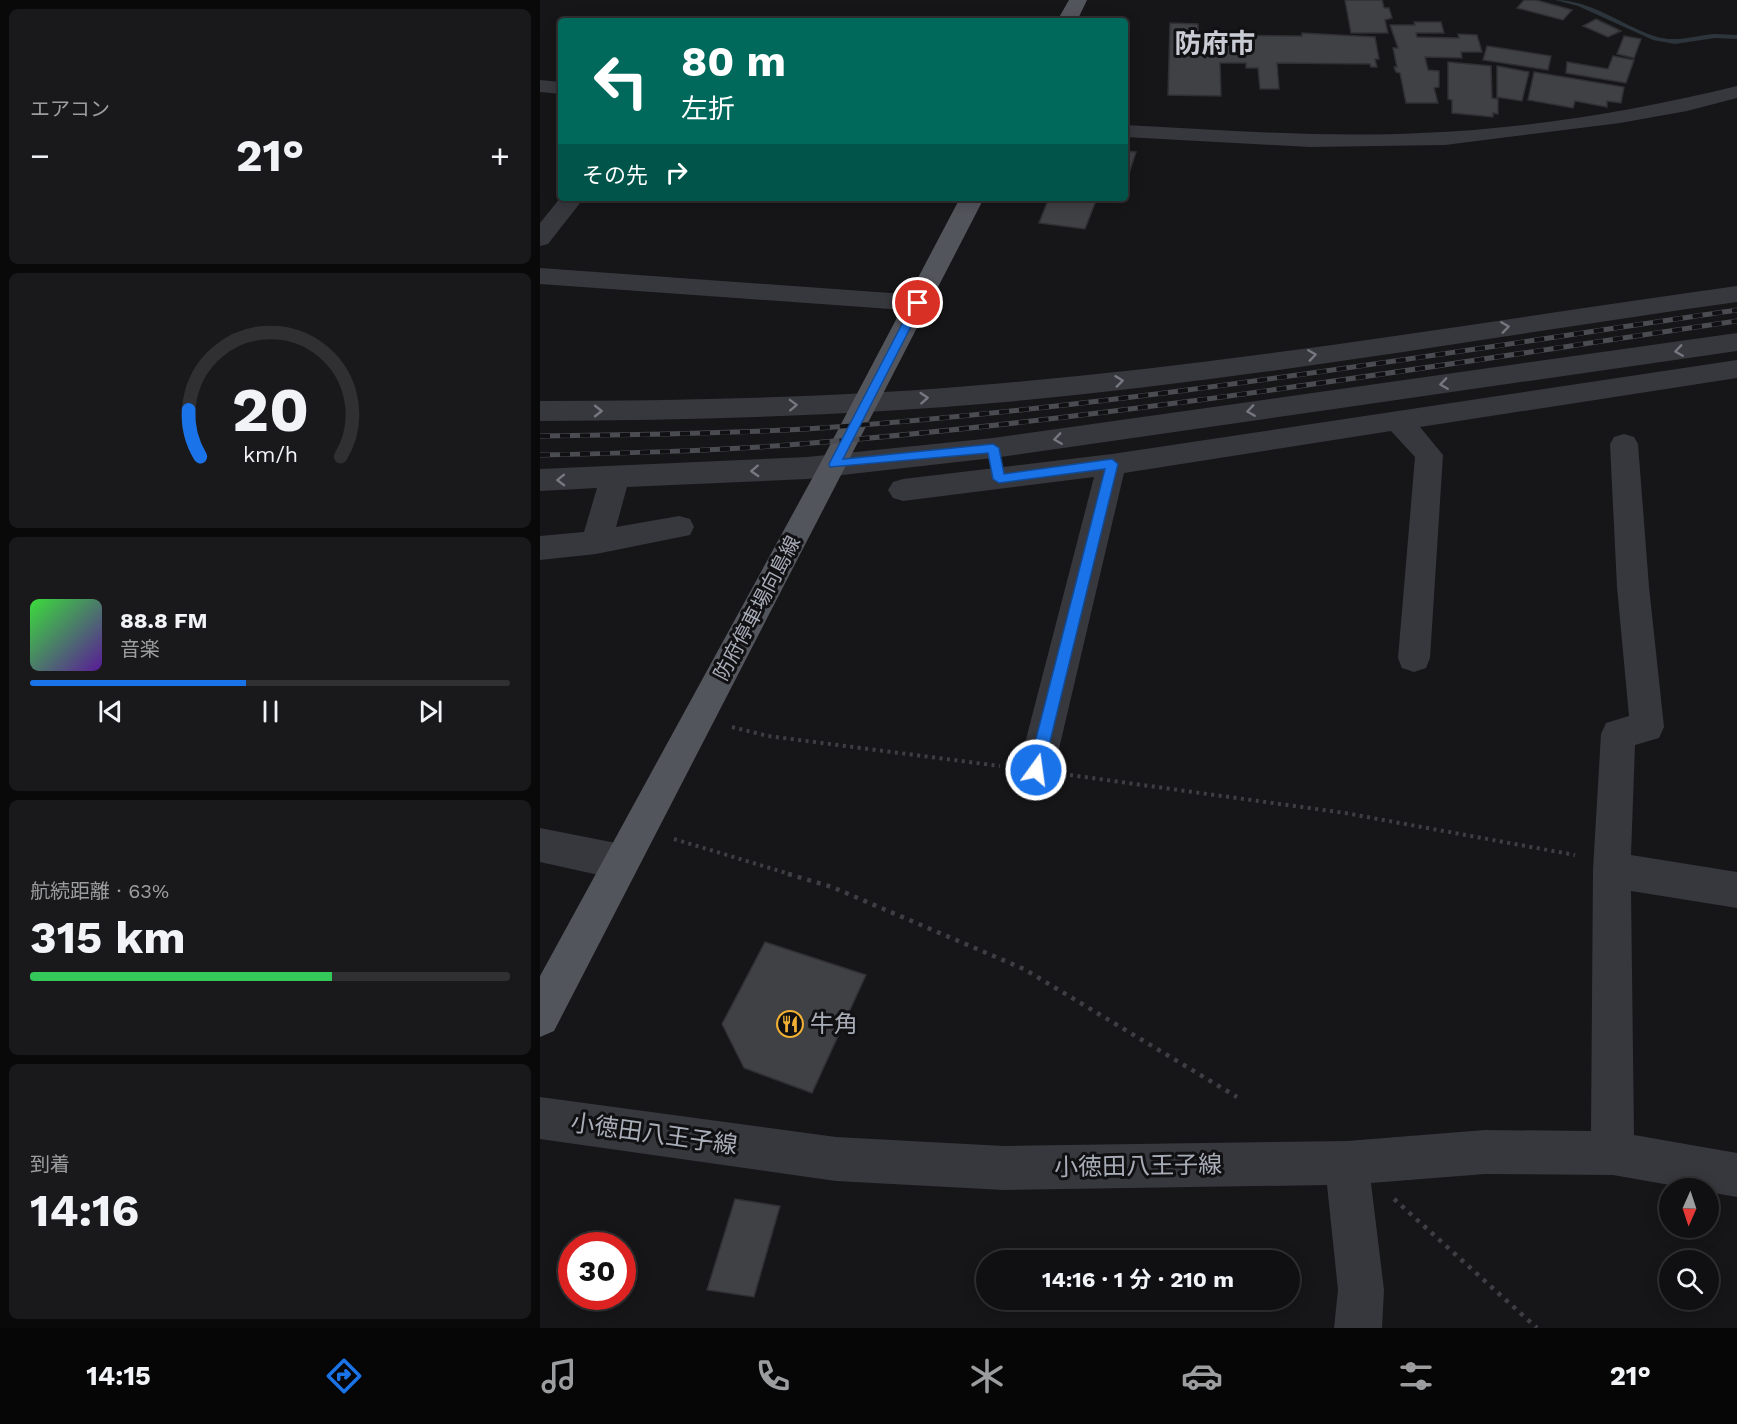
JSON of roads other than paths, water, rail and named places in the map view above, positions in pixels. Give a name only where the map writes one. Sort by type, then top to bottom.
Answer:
[{"type":"main road","points":[[1068,18],[1078,0]]},
{"type":"main road","name":"防府停車場向島線","points":[[540,1017],[834,464],[970,201]]},
{"type":"street","points":[[540,86],[558,88]]},
{"type":"street","points":[[1128,131],[1277,138],[1420,140],[1566,125],[1655,111],[1737,92]]},
{"type":"street","points":[[540,239],[570,201]]},
{"type":"street","points":[[540,276],[918,303]]},
{"type":"street","points":[[540,411],[619,411],[866,403],[1069,387],[1182,374],[1737,294]]},
{"type":"street","points":[[1703,298],[1737,341]]},
{"type":"street","points":[[540,480],[807,468],[993,448],[1737,341]]},
{"type":"street","points":[[903,490],[1112,464],[1737,369]]},
{"type":"street","points":[[1182,374],[1212,448]]},
{"type":"street","points":[[1396,420],[1429,455],[1414,658]]},
{"type":"street","points":[[1613,1153],[1612,870],[1618,734],[1647,727],[1633,587],[1624,444]]},
{"type":"street","points":[[993,448],[999,479]]},
{"type":"street","points":[[1036,770],[1112,464]]},
{"type":"street","points":[[596,542],[615,478]]},
{"type":"street","points":[[540,548],[596,542],[680,527]]},
{"type":"street","points":[[540,845],[621,862]]},
{"type":"street","points":[[1612,870],[1737,890]]},
{"type":"street","name":"小徳田八王子線","points":[[540,1118],[836,1159],[1004,1168],[1347,1163],[1485,1152],[1613,1153],[1737,1175]]},
{"type":"street","points":[[1347,1163],[1361,1290],[1358,1328]]},
{"type":"waterway","points":[[1558,0],[1580,5],[1653,38],[1675,42],[1715,36],[1737,37]]},
{"type":"railway","points":[[540,436],[806,429],[1040,408],[1389,362],[1737,310]]},
{"type":"railway","points":[[540,455],[768,446],[1035,421],[1386,374],[1737,321]]},
{"type":"place","name":"牛角","points":[[790,1024]]},
{"type":"district","name":"防府市","points":[[1215,44]]}]
